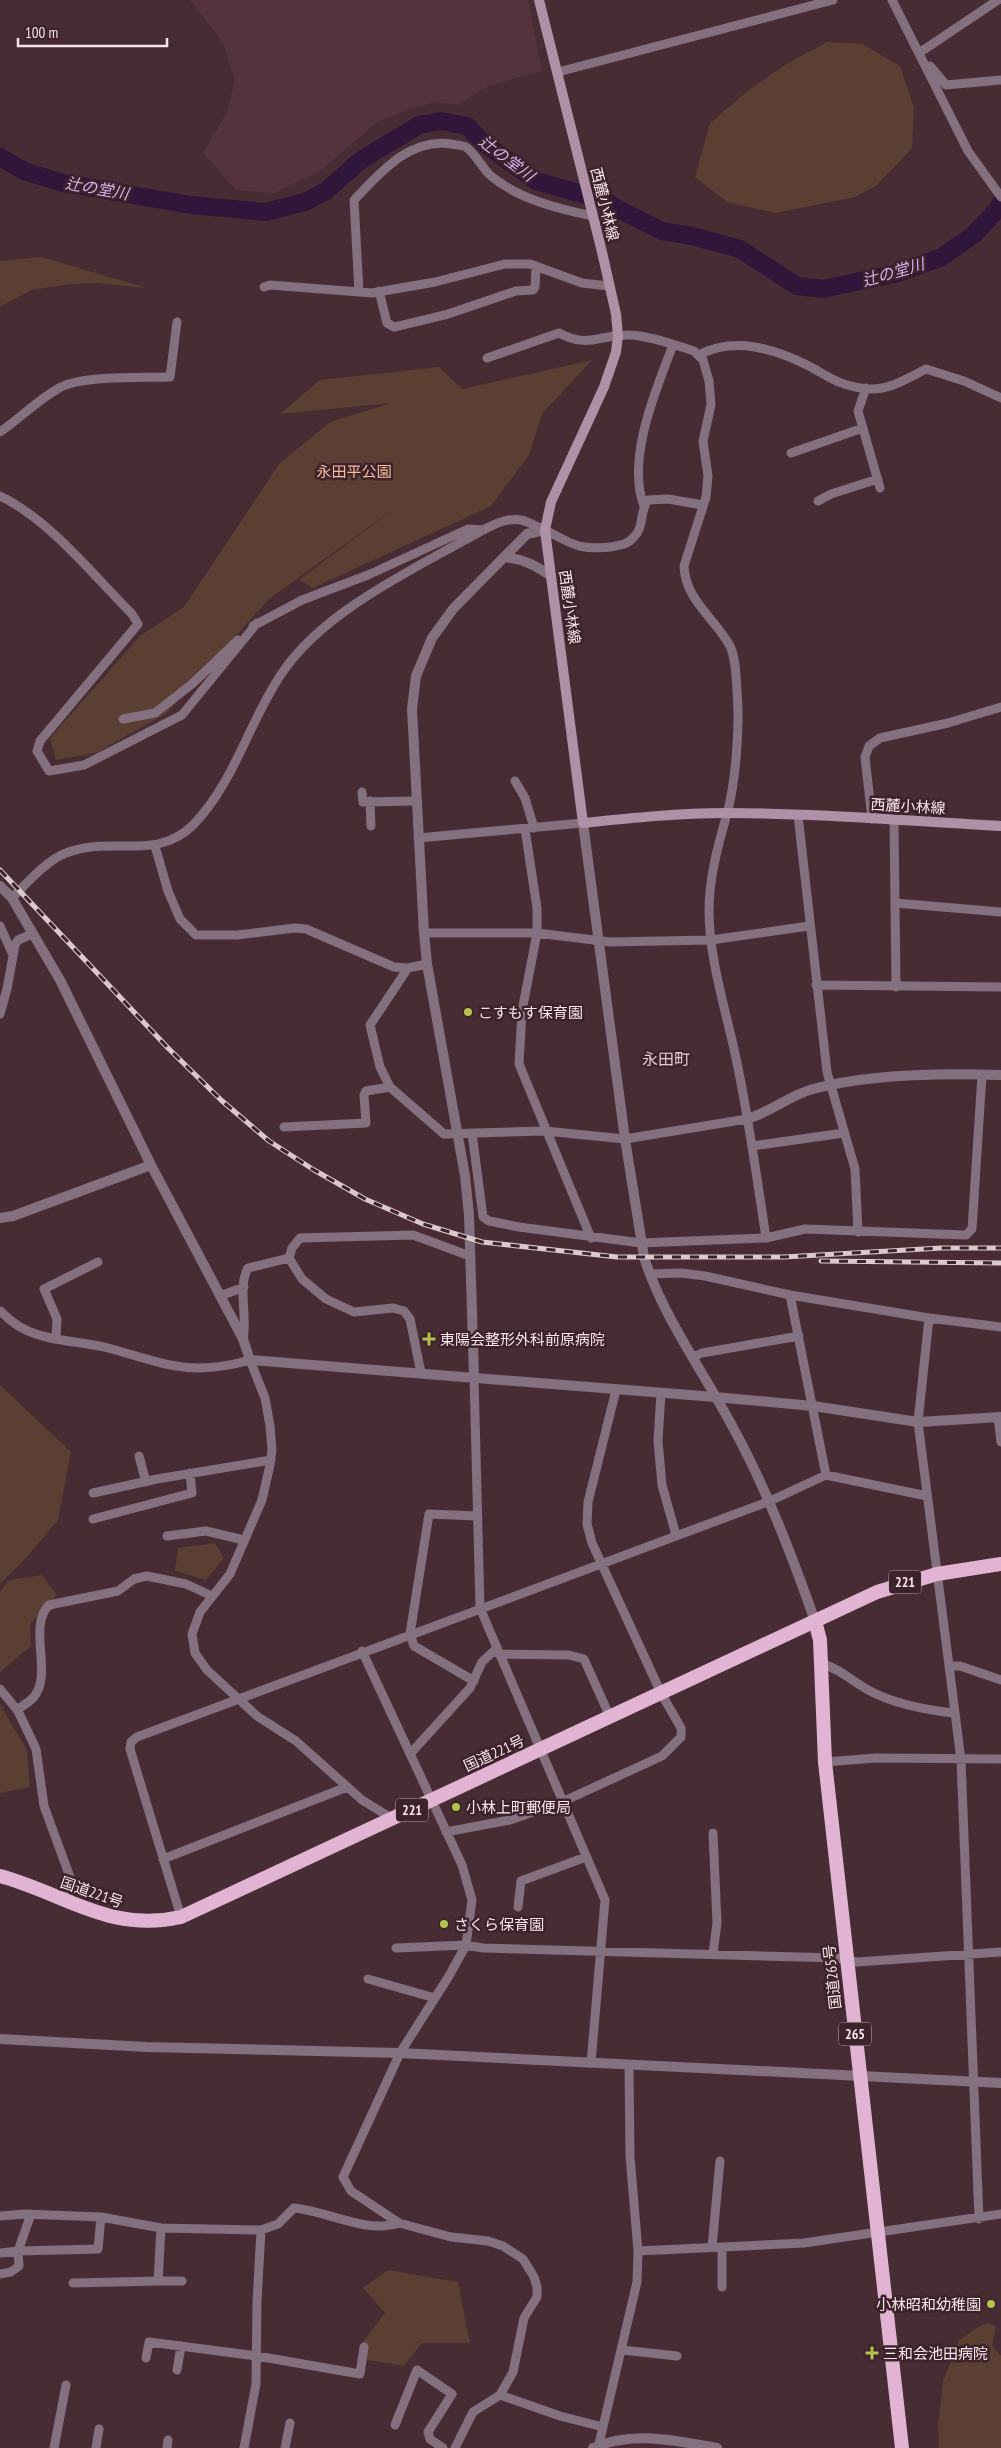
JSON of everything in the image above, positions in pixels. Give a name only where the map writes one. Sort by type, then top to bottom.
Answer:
[{"type":"highway","name":"国道221号","points":[[0,1876],[122,1920],[151,1922],[181,1917],[877,1592],[937,1574],[1001,1564]]},
{"type":"highway","name":"国道265号","points":[[815,1621],[820,1640],[825,1762],[902,2448]]},
{"type":"main road","name":"西麓小林線","points":[[539,0],[593,216],[616,314],[618,336],[616,352],[604,388],[551,502],[545,530],[583,823],[669,815],[727,813],[1001,826]]},
{"type":"street","points":[[558,72],[833,0]]},
{"type":"street","points":[[892,0],[968,151],[1001,196]]},
{"type":"street","points":[[920,55],[998,0]]},
{"type":"street","points":[[920,55],[946,85],[1001,80]]},
{"type":"street","points":[[358,292],[354,200],[382,170],[416,146],[445,143],[466,147],[491,176],[527,197],[560,210],[593,216]]},
{"type":"street","points":[[264,287],[270,284],[358,292],[379,291],[435,282],[505,264],[530,264],[582,283],[609,286]]},
{"type":"street","points":[[379,291],[387,323],[394,327],[448,314],[516,291],[533,290],[536,287],[536,267]]},
{"type":"street","points":[[0,432],[60,388],[76,383],[111,379],[170,377],[178,322]]},
{"type":"street","points":[[487,358],[559,333],[574,341],[631,335],[673,345],[699,355],[709,381],[711,405],[703,441],[708,476],[706,497],[684,566],[684,576],[694,600],[728,644],[733,655],[739,721],[727,813],[720,836],[709,895],[711,940],[747,1118],[766,1238]]},
{"type":"street","points":[[644,506],[638,490],[641,442],[673,345]]},
{"type":"street","points":[[699,355],[712,348],[732,345],[768,349],[808,366],[838,383],[866,388],[894,386],[926,369],[964,381],[1001,398]]},
{"type":"street","points":[[818,501],[831,494],[879,483],[858,411],[866,388]]},
{"type":"street","points":[[791,453],[863,428]]},
{"type":"street","points":[[0,496],[36,520],[68,548],[132,614],[138,624],[40,741],[37,751],[49,771],[84,765],[182,715],[257,623]]},
{"type":"street","points":[[12,898],[45,866],[64,853],[98,846],[155,846],[192,826],[220,790],[282,673],[308,642],[353,606],[413,568],[498,523],[520,519],[570,544],[587,549],[623,545],[632,540],[638,533],[642,523],[644,506],[648,500],[668,499],[703,505]]},
{"type":"street","points":[[123,719],[156,713],[192,684],[257,623],[302,600],[368,575],[468,529],[484,530]]},
{"type":"street","points":[[545,530],[527,534],[453,609],[432,638],[416,676],[412,709],[418,838],[427,964],[459,1134],[470,1215],[480,1608],[542,1749],[562,1802],[605,1900],[591,2063]]},
{"type":"street","points":[[504,557],[524,560],[536,565],[550,576]]},
{"type":"street","points":[[872,819],[865,757],[869,746],[880,738],[948,723],[1001,707]]},
{"type":"street","points":[[515,781],[525,798],[537,908],[537,933],[522,1011],[518,1050],[519,1064],[545,1131],[591,1238]]},
{"type":"street","points":[[362,792],[363,802],[417,800]]},
{"type":"street","points":[[370,801],[371,826]]},
{"type":"street","points":[[798,815],[809,926],[827,1072],[855,1170],[858,1232]]},
{"type":"street","points":[[894,820],[896,987]]},
{"type":"street","points":[[418,838],[583,823],[625,1139],[641,1243],[650,1274],[770,1501],[815,1621]]},
{"type":"street","points":[[155,846],[168,891],[180,919],[196,935],[237,935],[283,929],[306,929],[394,967],[408,968],[427,964]]},
{"type":"street","points":[[0,886],[12,898],[60,980],[151,1165],[243,1339],[264,1398],[270,1426],[272,1450],[262,1500],[230,1574],[200,1612],[192,1634],[195,1654],[207,1670],[257,1716],[306,1748],[362,1800],[393,1819]]},
{"type":"street","points":[[895,903],[1001,912]]},
{"type":"street","points":[[0,926],[13,955]]},
{"type":"street","points":[[424,933],[537,933],[599,940],[711,940],[809,926]]},
{"type":"street","points":[[0,1014],[8,989],[13,955],[18,940],[32,934]]},
{"type":"street","points":[[408,968],[370,1025],[380,1067],[390,1087],[444,1134],[545,1131],[625,1139],[747,1118],[761,1114],[802,1093],[831,1085],[911,1077],[1001,1075]]},
{"type":"street","points":[[816,985],[1001,987]]},
{"type":"street","points":[[472,1133],[482,1214],[485,1218],[519,1227],[591,1238],[641,1243],[766,1238],[805,1229],[964,1235],[970,1232],[982,1075]]},
{"type":"street","points":[[284,1127],[366,1123],[364,1095],[366,1091],[390,1087]]},
{"type":"street","points":[[752,1146],[844,1133]]},
{"type":"street","points":[[0,1218],[13,1216],[151,1165]]},
{"type":"street","points":[[421,1373],[410,1319],[404,1310],[393,1308],[354,1312],[326,1299],[302,1279],[289,1258],[292,1248],[300,1238],[413,1235],[470,1256]]},
{"type":"street","points":[[243,1339],[246,1325],[243,1277],[248,1268],[289,1258]]},
{"type":"street","points":[[56,1338],[57,1319],[44,1289],[98,1262]]},
{"type":"street","points":[[650,1274],[680,1273],[705,1276],[790,1294],[929,1318],[1001,1327]]},
{"type":"street","points":[[220,1296],[244,1287]]},
{"type":"street","points":[[790,1294],[826,1476]]},
{"type":"street","points":[[0,1312],[21,1328],[56,1338],[105,1347],[166,1365],[206,1369],[250,1360],[813,1406],[918,1422],[1000,1417],[1001,1442]]},
{"type":"street","points":[[929,1318],[918,1422],[961,1760],[979,2218]]},
{"type":"street","points":[[693,1357],[702,1353],[799,1336]]},
{"type":"street","points":[[446,1832],[510,1820],[562,1802],[662,1756],[681,1737],[681,1728],[661,1693],[592,1544],[587,1524],[588,1502],[616,1390]]},
{"type":"street","points":[[662,1393],[658,1441],[662,1485],[676,1535]]},
{"type":"street","points":[[140,1456],[146,1482]]},
{"type":"street","points":[[93,1493],[190,1473],[271,1460]]},
{"type":"street","points":[[93,1519],[192,1493],[190,1473]]},
{"type":"street","points":[[181,1917],[130,1749],[131,1742],[137,1737],[362,1651],[770,1501],[826,1476],[927,1496]]},
{"type":"street","points":[[474,1681],[414,1646],[410,1634],[429,1514],[477,1516]]},
{"type":"street","points":[[167,1536],[206,1532],[244,1540]]},
{"type":"street","points":[[17,1710],[34,1697],[40,1679],[39,1623],[43,1611],[49,1605],[118,1591],[134,1579],[147,1576],[186,1584],[212,1596]]},
{"type":"street","points":[[362,1651],[462,1865],[472,1900],[466,1944],[400,2053],[343,2177],[351,2191],[399,2223],[451,2237],[488,2241],[518,2255],[530,2267],[537,2287],[537,2297],[524,2318],[513,2372],[500,2395],[473,2412],[454,2448]]},
{"type":"street","points":[[410,1754],[470,1688],[482,1662],[498,1651],[569,1655],[584,1659],[610,1717]]},
{"type":"street","points":[[821,1664],[830,1665],[850,1681],[897,1702],[924,1710],[954,1713]]},
{"type":"street","points":[[949,1666],[960,1666],[1001,1680]]},
{"type":"street","points":[[0,1689],[17,1710],[36,1749],[44,1806],[70,1877],[71,1886],[67,1901]]},
{"type":"street","points":[[825,1762],[876,1758],[1001,1759]]},
{"type":"street","points":[[163,1859],[347,1787]]},
{"type":"street","points":[[713,1833],[717,1923],[713,1954]]},
{"type":"street","points":[[518,1907],[521,1881],[586,1858]]},
{"type":"street","points":[[396,1948],[466,1944],[483,1948],[837,1958],[857,1962],[1001,1952]]},
{"type":"street","points":[[368,1979],[435,1998]]},
{"type":"street","points":[[0,2039],[140,2046],[400,2053],[1001,2082]]},
{"type":"street","points":[[597,2447],[634,2301],[638,2251],[630,2156],[629,2065]]},
{"type":"street","points":[[712,2247],[720,2161]]},
{"type":"street","points":[[0,2216],[31,2214],[101,2217],[161,2228],[261,2230],[278,2224],[294,2208],[310,2209],[352,2222],[388,2227],[399,2223]]},
{"type":"street","points":[[0,2274],[11,2272],[19,2266],[18,2251],[31,2214]]},
{"type":"street","points":[[638,2251],[804,2243],[1001,2214]]},
{"type":"street","points":[[0,2254],[18,2251],[98,2249],[101,2217]]},
{"type":"street","points":[[158,2281],[161,2228]]},
{"type":"street","points":[[244,2448],[256,2384],[257,2302],[261,2230]]},
{"type":"street","points":[[722,2247],[722,2287]]},
{"type":"street","points":[[73,2283],[182,2281]]},
{"type":"street","points":[[146,2358],[149,2342],[257,2356],[360,2374],[364,2347]]},
{"type":"street","points":[[177,2370],[180,2346]]},
{"type":"street","points":[[622,2350],[678,2356]]},
{"type":"street","points":[[395,2425],[417,2370],[452,2394],[428,2432],[430,2440],[443,2448]]},
{"type":"street","points":[[54,2448],[66,2385]]},
{"type":"street","points":[[500,2395],[560,2416],[603,2427]]},
{"type":"street","points":[[285,2448],[290,2423]]},
{"type":"street","points":[[96,2448],[99,2429]]},
{"type":"street","points":[[597,2447],[622,2440],[643,2438],[717,2448]]},
{"type":"shaded area","points":[[190,0],[528,0],[542,71],[487,86],[458,105],[436,102],[413,108],[377,122],[319,172],[273,193],[236,190],[203,153],[227,112],[235,80],[223,43]]},
{"type":"green space","points":[[827,42],[862,44],[900,66],[914,108],[912,148],[877,185],[855,197],[775,213],[727,202],[695,177],[710,123],[750,89],[785,65]]},
{"type":"green space","points":[[41,257],[147,288],[99,283],[70,284],[31,290],[0,307],[0,261]]},
{"type":"green space","name":"永田平公園","points":[[592,360],[542,414],[529,455],[491,506],[313,588],[299,580],[395,508],[269,599],[167,713],[96,753],[56,760],[50,738],[140,636],[184,607],[279,464],[330,422],[391,403],[280,414],[320,380],[439,367],[462,389]]},
{"type":"green space","points":[[0,1385],[71,1452],[58,1520],[26,1558],[0,1584]]},
{"type":"green space","points":[[215,1543],[224,1558],[206,1580],[175,1571],[178,1548]]},
{"type":"green space","points":[[42,1575],[57,1595],[30,1624],[31,1646],[0,1672],[0,1592],[9,1580]]},
{"type":"green space","points":[[0,1704],[27,1750],[30,1787],[0,1793]]},
{"type":"green space","points":[[388,2270],[458,2282],[470,2343],[422,2343],[404,2366],[363,2359],[362,2343],[385,2313],[363,2288]]},
{"type":"green space","points":[[989,2323],[996,2327],[992,2345],[1001,2356],[1001,2448],[939,2448],[938,2427],[943,2382],[959,2340],[980,2326]]},
{"type":"waterway","name":"辻の堂川","points":[[0,157],[24,171],[63,183],[191,205],[266,212],[305,202],[326,191],[361,160],[419,125],[441,121],[467,126],[485,144],[536,181],[604,200],[662,231],[692,236],[740,249],[797,286],[823,289],[898,273],[942,257],[973,235],[997,210],[1001,202]]},
{"type":"railway","points":[[0,870],[168,1048],[221,1100],[269,1141],[314,1170],[365,1199],[423,1224],[482,1242],[617,1257],[784,1257],[941,1248],[1001,1248]]},
{"type":"railway","points":[[821,1261],[1001,1263]]},
{"type":"place","name":"こすもす保育園","points":[[468,1012]]},
{"type":"place","name":"東陽会整形外科前原病院","points":[[429,1339]]},
{"type":"place","name":"小林上町郵便局","points":[[456,1807]]},
{"type":"place","name":"さくら保育園","points":[[444,1924]]},
{"type":"place","name":"小林昭和幼稚園","points":[[991,2304]]},
{"type":"place","name":"三和会池田病院","points":[[872,2353]]},
{"type":"district","name":"永田町","points":[[666,1059]]}]
